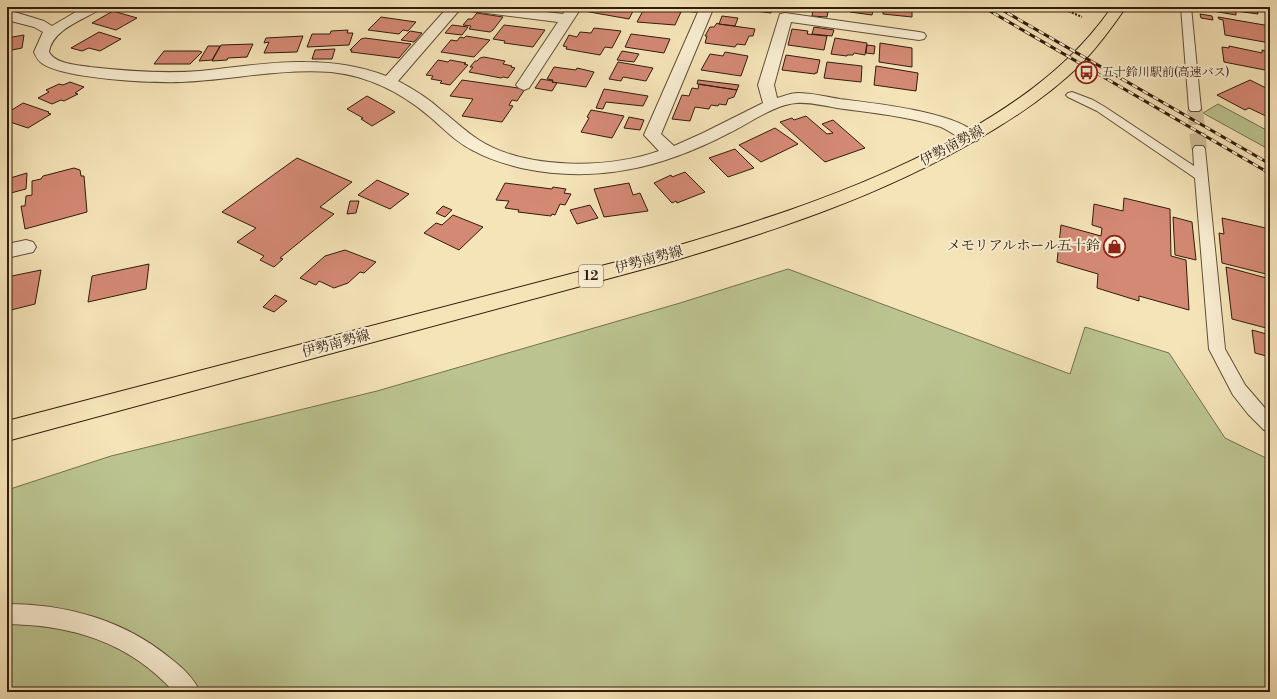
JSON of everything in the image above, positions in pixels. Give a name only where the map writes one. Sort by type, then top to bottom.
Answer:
[{"type":"main road","name":"伊勢南勢線","points":[[7,431],[713,243],[843,198],[892,177],[971,137],[1012,112],[1042,90],[1079,58],[1107,26],[1119,7]]},
{"type":"street","points":[[94,7],[51,33],[42,50],[42,56],[46,60],[56,65],[74,69],[138,76],[182,77],[252,69],[307,66],[345,70],[389,82],[426,105],[461,135],[479,148],[504,158],[542,166],[568,169],[594,169],[616,168],[630,165],[671,152],[720,131],[771,105],[785,100],[798,98],[900,112],[950,125],[971,137]]},
{"type":"street","points":[[389,82],[455,7]]},
{"type":"street","points":[[470,7],[567,19]]},
{"type":"street","points":[[524,85],[575,7]]},
{"type":"street","points":[[671,152],[652,135],[706,9],[686,7]]},
{"type":"street","points":[[8,14],[16,19],[44,26],[51,33]]},
{"type":"street","points":[[771,105],[766,85],[785,17],[918,36]]},
{"type":"street","points":[[7,251],[26,247]]},
{"type":"lane","points":[[1186,7],[1195,109]]},
{"type":"lane","points":[[1072,96],[1089,102],[1101,109],[1202,177]]},
{"type":"lane","points":[[1199,149],[1216,349],[1239,390],[1254,409],[1270,425]]},
{"type":"lane","points":[[7,614],[24,613],[61,618],[92,627],[130,642],[159,662],[189,692]]},
{"type":"path","points":[[1059,7],[1082,17]]},
{"type":"green space","points":[[1218,104],[1270,132],[1270,150],[1203,113]]},
{"type":"green space","points":[[788,269],[1070,374],[1085,327],[1169,353],[1225,438],[1270,460],[1270,692],[7,692],[7,490],[111,456],[377,391],[680,303]]},
{"type":"building","points":[[587,7],[628,7],[626,10],[633,11],[629,19],[584,11]]},
{"type":"building","points":[[645,7],[681,12],[675,25],[637,22]]},
{"type":"building","points":[[756,7],[773,7],[771,13],[755,11]]},
{"type":"building","points":[[801,7],[836,7],[835,11]]},
{"type":"building","points":[[840,7],[874,7],[872,15],[850,12],[850,10],[840,9]]},
{"type":"building","points":[[883,7],[912,7],[912,17],[883,14]]},
{"type":"building","points":[[1201,7],[1216,7],[1236,11],[1236,15],[1201,9]]},
{"type":"building","points":[[1216,7],[1256,7],[1258,14],[1236,11]]},
{"type":"building","points":[[813,10],[828,12],[827,17],[812,16]]},
{"type":"building","points":[[113,11],[137,18],[116,30],[92,23]]},
{"type":"building","points":[[477,13],[503,17],[490,32],[469,29],[471,26],[463,25],[468,19],[472,19]]},
{"type":"building","points":[[1200,14],[1212,16],[1213,20],[1201,18]]},
{"type":"building","points":[[722,16],[738,18],[735,26],[719,24]]},
{"type":"building","points":[[381,17],[416,22],[408,31],[403,30],[399,34],[368,30]]},
{"type":"building","points":[[1218,17],[1270,26],[1270,43],[1225,35],[1223,20],[1219,19]]},
{"type":"building","points":[[717,23],[755,29],[753,36],[749,36],[745,45],[737,44],[735,47],[705,43],[707,36],[705,36],[710,27],[714,27]]},
{"type":"building","points":[[452,25],[468,27],[462,35],[445,33]]},
{"type":"building","points":[[504,25],[545,30],[533,47],[504,43],[505,41],[493,39]]},
{"type":"building","points":[[814,27],[834,30],[832,36],[812,34]]},
{"type":"building","points":[[594,28],[621,31],[612,48],[605,47],[600,55],[566,49],[567,47],[563,46],[569,35],[577,37],[580,32],[591,33]]},
{"type":"building","points":[[792,29],[808,31],[807,34],[827,36],[824,50],[788,45]]},
{"type":"building","points":[[348,30],[347,33],[353,33],[349,45],[307,47],[312,34],[330,34],[331,31]]},
{"type":"building","points":[[410,31],[422,33],[414,42],[401,40]]},
{"type":"building","points":[[99,32],[121,39],[100,51],[89,48],[82,51],[71,48]]},
{"type":"building","points":[[631,34],[670,39],[664,53],[625,47]]},
{"type":"building","points":[[24,35],[22,48],[7,51],[7,38]]},
{"type":"building","points":[[303,36],[297,52],[264,53],[269,42],[264,43],[266,38]]},
{"type":"building","points":[[466,36],[490,40],[474,57],[441,52],[451,40],[457,41],[460,37],[464,38]]},
{"type":"building","points":[[365,38],[411,44],[399,58],[351,52],[352,50],[350,50],[361,39]]},
{"type":"building","points":[[835,38],[867,43],[865,55],[854,53],[853,55],[847,56],[831,54]]},
{"type":"building","points":[[880,43],[912,48],[912,67],[879,62]]},
{"type":"building","points":[[253,44],[247,57],[212,61],[221,45]]},
{"type":"building","points":[[867,45],[875,46],[874,54],[866,53]]},
{"type":"building","points":[[208,46],[220,46],[212,60],[199,61]]},
{"type":"building","points":[[1229,46],[1262,53],[1262,50],[1269,52],[1270,71],[1224,62],[1222,47],[1229,48]]},
{"type":"building","points":[[335,49],[332,59],[312,59],[315,50]]},
{"type":"building","points":[[164,51],[202,52],[190,64],[154,64]]},
{"type":"building","points":[[622,51],[639,54],[634,62],[617,60]]},
{"type":"building","points":[[725,52],[748,56],[741,76],[701,70],[710,54],[723,56]]},
{"type":"building","points":[[786,55],[820,60],[817,73],[782,70]]},
{"type":"building","points":[[484,57],[505,61],[503,64],[515,68],[508,78],[469,72],[473,67],[470,67],[475,61]]},
{"type":"building","points":[[438,60],[448,62],[450,60],[466,63],[464,64],[468,65],[450,85],[440,83],[442,81],[431,79],[433,76],[426,75]]},
{"type":"building","points":[[618,62],[653,68],[646,81],[623,77],[621,81],[609,79]]},
{"type":"building","points":[[827,62],[862,66],[861,82],[824,78]]},
{"type":"building","points":[[876,66],[918,73],[916,91],[874,85]]},
{"type":"building","points":[[554,67],[576,70],[577,68],[594,72],[586,87],[552,82],[553,80],[547,79]]},
{"type":"building","points":[[541,79],[557,83],[552,91],[535,88]]},
{"type":"building","points":[[462,80],[525,89],[517,101],[512,100],[509,105],[513,106],[502,122],[462,116],[473,99],[450,96]]},
{"type":"building","points":[[698,80],[739,85],[737,90],[697,84]]},
{"type":"building","points":[[1250,80],[1270,90],[1270,118],[1249,108],[1245,110],[1217,95]]},
{"type":"building","points":[[70,82],[84,87],[75,93],[78,94],[64,101],[61,100],[52,104],[38,98],[49,92],[46,90],[59,84],[63,85]]},
{"type":"building","points":[[699,84],[737,90],[734,97],[728,99],[726,105],[711,105],[709,109],[695,107],[690,121],[672,119],[682,95],[689,96],[692,88],[698,89]]},
{"type":"building","points":[[604,89],[648,96],[643,106],[606,102],[603,109],[596,108]]},
{"type":"building","points":[[367,96],[395,112],[372,126],[361,119],[363,118],[347,109]]},
{"type":"building","points":[[23,103],[51,114],[28,128],[7,121],[7,113]]},
{"type":"building","points":[[591,110],[624,116],[612,138],[581,132],[589,118],[587,117]]},
{"type":"building","points":[[806,116],[827,134],[833,133],[822,124],[833,120],[865,148],[825,162],[780,122]]},
{"type":"building","points":[[629,117],[644,120],[640,130],[624,128]]},
{"type":"building","points":[[775,128],[798,144],[761,162],[739,145]]},
{"type":"building","points":[[735,149],[754,168],[728,177],[709,158]]},
{"type":"building","points":[[297,158],[352,182],[320,207],[334,214],[280,258],[283,259],[274,267],[260,260],[264,256],[237,242],[256,228],[222,212]]},
{"type":"building","points":[[74,168],[80,170],[81,176],[84,176],[87,212],[25,229],[21,206],[25,206],[26,196],[32,195],[32,181],[41,179],[43,176]]},
{"type":"building","points":[[685,172],[705,192],[677,203],[676,201],[672,203],[654,183],[671,175],[672,177]]},
{"type":"building","points":[[27,173],[26,189],[7,194],[7,179]]},
{"type":"building","points":[[377,180],[409,194],[390,209],[358,195]]},
{"type":"building","points":[[505,183],[552,189],[553,187],[566,189],[564,193],[571,194],[565,205],[560,204],[555,215],[552,214],[551,216],[518,212],[519,210],[505,208],[509,201],[496,200]]},
{"type":"building","points":[[629,183],[633,195],[640,193],[648,211],[604,217],[594,189]]},
{"type":"building","name":"メモリアルホール五十鈴","points":[[1124,198],[1170,209],[1171,256],[1186,260],[1189,310],[1139,296],[1139,301],[1097,288],[1098,274],[1057,262],[1061,225],[1101,236],[1102,228],[1092,225],[1094,204],[1123,211]]},
{"type":"building","points":[[350,201],[359,201],[356,213],[347,214]]},
{"type":"building","points":[[590,205],[598,218],[577,224],[570,210]]},
{"type":"building","points":[[443,206],[452,210],[445,217],[436,213]]},
{"type":"building","points":[[453,215],[483,227],[459,250],[424,233],[436,223],[442,225]]},
{"type":"building","points":[[1173,217],[1192,222],[1196,260],[1175,255]]},
{"type":"building","points":[[1222,218],[1270,229],[1270,275],[1222,263],[1219,233],[1224,234]]},
{"type":"building","points":[[345,250],[376,262],[364,273],[360,272],[348,283],[334,288],[319,281],[316,285],[300,278],[325,256]]},
{"type":"building","points":[[149,264],[146,289],[88,302],[92,276]]},
{"type":"building","points":[[1226,267],[1270,279],[1270,329],[1232,319]]},
{"type":"building","points":[[41,270],[35,304],[7,311],[7,277]]},
{"type":"building","points":[[275,295],[287,301],[274,312],[263,307]]},
{"type":"building","points":[[1252,330],[1270,335],[1270,357],[1255,353]]},
{"type":"tunnel","points":[[1195,109],[1199,149]]},
{"type":"railway","points":[[983,7],[1269,173]]},
{"type":"railway","points":[[997,7],[1270,164]]},
{"type":"place","name":"五十鈴川駅前(高速バス)","points":[[1086,72]]},
{"type":"place","name":"メモリアルホール五十鈴","points":[[1115,246]]}]
